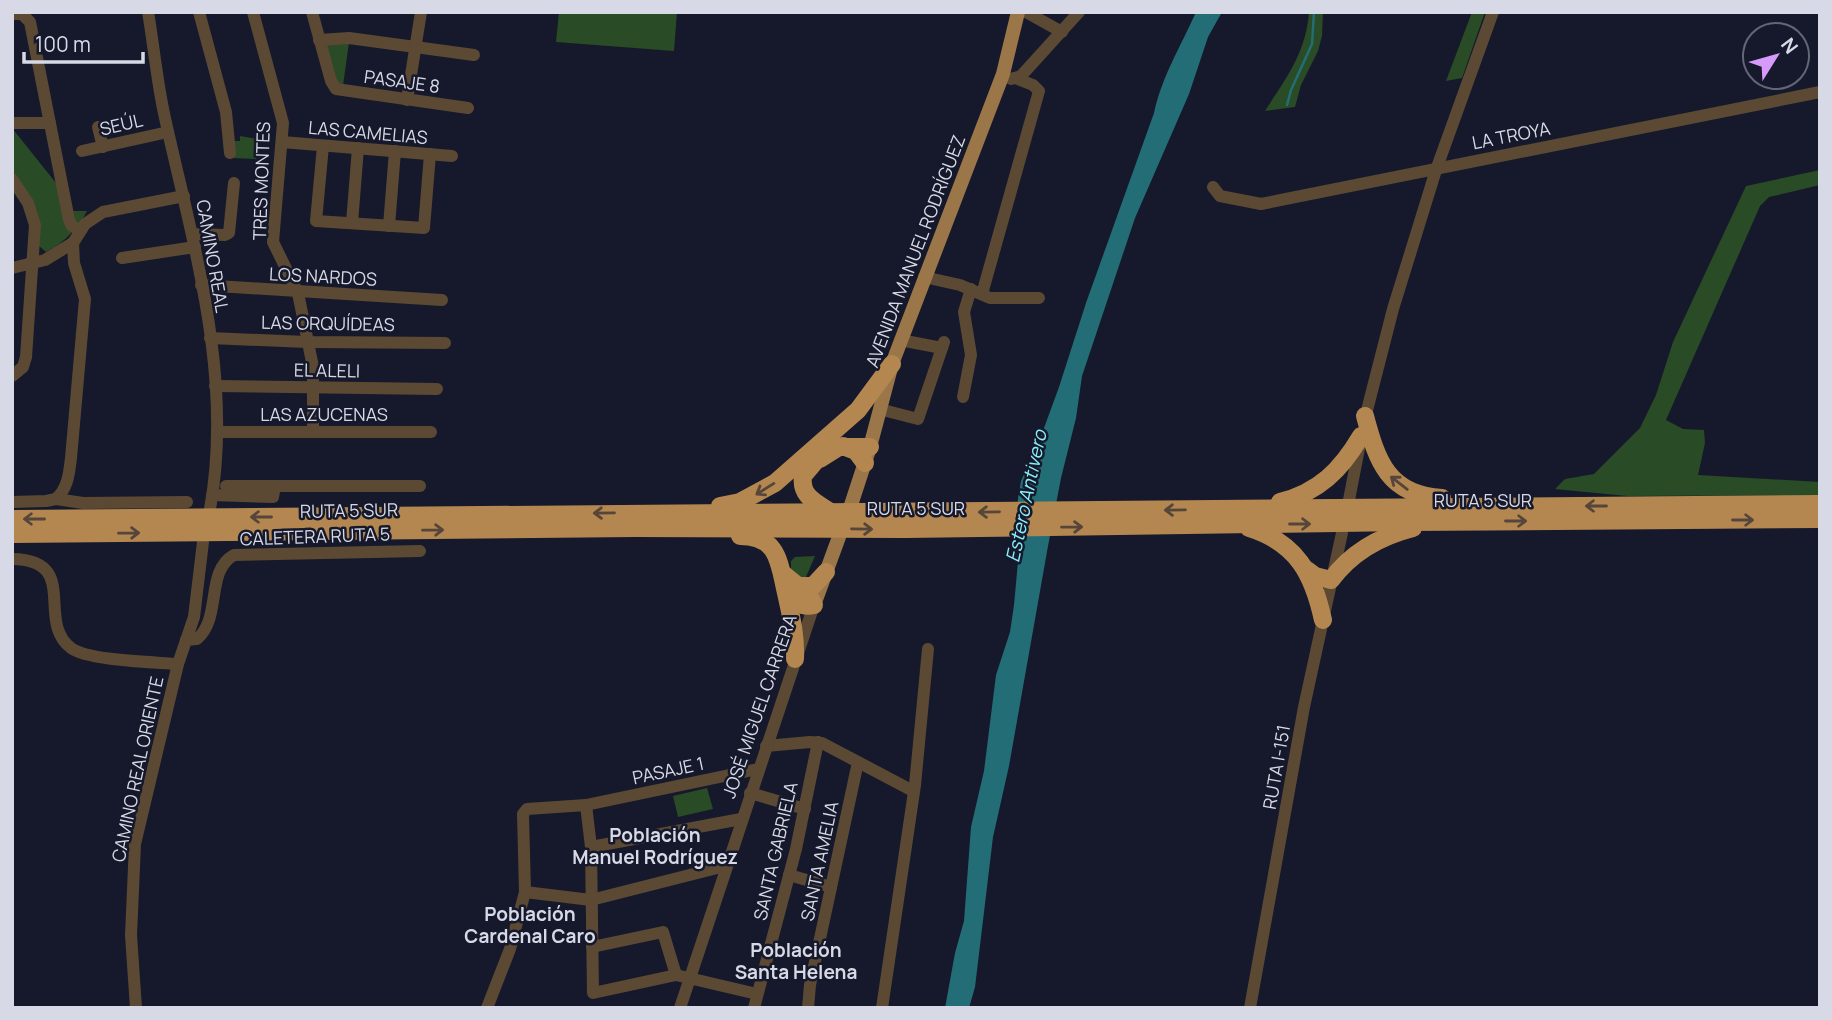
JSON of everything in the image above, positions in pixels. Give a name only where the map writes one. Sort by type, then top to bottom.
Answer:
[{"type":"highway","points":[[832,513],[810,499],[803,490],[803,476],[840,438],[892,364]]},
{"type":"highway","points":[[1365,416],[1380,463],[1397,483],[1421,496],[1502,500],[1536,506]]},
{"type":"highway","points":[[1238,517],[1298,498],[1316,489],[1337,470],[1361,436]]},
{"type":"highway","points":[[840,438],[867,455]]},
{"type":"highway","points":[[672,513],[722,506],[758,494],[840,438]]},
{"type":"highway","points":[[1356,463],[1369,458],[1380,463]]},
{"type":"highway","name":"RUTA 5 SUR","points":[[12,534],[818,528],[902,521],[1238,517],[1536,506],[1820,504]]},
{"type":"highway","name":"RUTA 5 SUR","points":[[12,519],[832,513],[902,521]]},
{"type":"highway","points":[[1238,517],[1253,529],[1273,538],[1315,576],[1331,580],[1353,556],[1381,539],[1411,528],[1448,522]]},
{"type":"highway","name":"RUTA 5 SUR","points":[[1238,517],[1448,522],[1820,519]]},
{"type":"highway","points":[[635,528],[758,537],[771,547],[791,588],[795,659]]},
{"type":"highway","points":[[781,568],[783,552],[790,540],[818,528]]},
{"type":"highway","points":[[1307,570],[1323,620]]},
{"type":"highway","points":[[791,588],[813,586],[826,572]]},
{"type":"highway","points":[[791,588],[808,594],[814,606]]},
{"type":"main road","name":"AVENIDA MANUEL RODRÍGUEZ","points":[[851,505],[900,340],[998,87],[1009,74],[1018,12]]},
{"type":"main road","name":"JOSÉ MIGUEL CARRERA","points":[[814,606],[839,537]]},
{"type":"street","name":"CAMINO REAL","points":[[148,12],[168,132],[194,240],[210,338],[217,432],[210,509]]},
{"type":"street","points":[[199,12],[226,112],[230,153]]},
{"type":"street","name":"TRES MONTES","points":[[253,12],[281,116],[282,142],[273,242],[298,293],[313,368],[313,432]]},
{"type":"street","points":[[312,12],[319,40],[349,38],[474,55]]},
{"type":"street","points":[[407,100],[421,12]]},
{"type":"street","points":[[1026,12],[1062,32]]},
{"type":"street","points":[[1009,74],[1029,66],[1080,12]]},
{"type":"street","points":[[1349,500],[1365,416],[1393,309],[1436,170],[1493,12]]},
{"type":"street","points":[[12,14],[22,14],[30,22],[69,220],[72,226],[80,230]]},
{"type":"street","name":"PASAJE 8","points":[[319,40],[333,86],[341,91],[468,108]]},
{"type":"street","points":[[963,397],[971,355],[964,312],[977,292],[1039,91],[1033,85],[1009,74]]},
{"type":"street","name":"LA TROYA","points":[[1213,187],[1220,196],[1261,204],[1820,92]]},
{"type":"street","points":[[12,123],[50,123]]},
{"type":"street","points":[[98,127],[103,146]]},
{"type":"street","name":"SEÚL","points":[[82,151],[168,132]]},
{"type":"street","name":"LAS CAMELIAS","points":[[282,142],[452,156]]},
{"type":"street","points":[[323,146],[316,221],[424,228],[430,154]]},
{"type":"street","points":[[352,223],[358,148]]},
{"type":"street","points":[[388,226],[395,151]]},
{"type":"street","points":[[12,179],[33,215],[35,242],[26,357],[15,374]]},
{"type":"street","points":[[122,258],[229,233],[234,183]]},
{"type":"street","points":[[12,268],[53,256],[73,243],[90,219],[111,209],[184,196]]},
{"type":"street","points":[[55,499],[61,494],[68,480],[85,299],[74,263],[73,243]]},
{"type":"street","points":[[924,277],[996,299],[1039,298]]},
{"type":"street","name":"LOS NARDOS","points":[[201,285],[442,300]]},
{"type":"street","name":"LAS ORQUÍDEAS","points":[[210,338],[307,342],[445,342]]},
{"type":"street","points":[[879,409],[918,418],[943,345],[900,340]]},
{"type":"street","name":"EL ALELI","points":[[215,386],[437,389]]},
{"type":"street","name":"LAS AZUCENAS","points":[[217,432],[431,432]]},
{"type":"street","points":[[226,486],[420,486]]},
{"type":"street","points":[[212,495],[273,497],[275,486]]},
{"type":"street","points":[[12,502],[55,499],[83,503],[187,502]]},
{"type":"street","name":"RUTA I-151","points":[[1250,1008],[1304,707],[1342,533]]},
{"type":"street","points":[[12,559],[36,562],[48,573],[52,582],[59,632],[72,649],[97,656],[178,664],[196,608],[203,542]]},
{"type":"street","name":"CALETERA RUTA 5","points":[[186,640],[197,639],[206,628],[221,567],[234,555],[420,551]]},
{"type":"street","name":"JOSÉ MIGUEL CARRERA","points":[[680,1008],[725,866],[814,606]]},
{"type":"street","points":[[882,1008],[913,792],[928,649]]},
{"type":"street","name":"CAMINO REAL ORIENTE","points":[[136,1008],[131,945],[133,858],[178,664]]},
{"type":"street","points":[[766,746],[818,742],[913,792]]},
{"type":"street","name":"SANTA GABRIELA","points":[[754,1008],[789,875],[818,742]]},
{"type":"street","name":"SANTA AMELIA","points":[[808,1008],[858,762]]},
{"type":"street","name":"PASAJE 1","points":[[525,892],[523,814],[527,809],[586,805],[758,769]]},
{"type":"street","points":[[750,793],[804,809]]},
{"type":"street","points":[[586,805],[591,847],[593,993],[676,975],[757,994]]},
{"type":"street","points":[[591,847],[741,819]]},
{"type":"street","points":[[487,1008],[510,949],[525,892],[591,900],[725,866]]},
{"type":"street","points":[[789,875],[831,887]]},
{"type":"street","points":[[592,947],[663,932],[676,975]]},
{"type":"shaded area","points":[[559,12],[677,12],[674,51],[556,42]]},
{"type":"shaded area","points":[[1309,12],[1323,12],[1322,36],[1318,51],[1301,85],[1295,107],[1265,111],[1299,53]]},
{"type":"shaded area","points":[[1472,12],[1485,12],[1462,78],[1446,81]]},
{"type":"shaded area","points":[[349,42],[343,86],[338,84],[325,43]]},
{"type":"shaded area","points":[[12,128],[60,188],[65,211],[87,211],[70,234],[46,252],[39,246],[12,173]]},
{"type":"shaded area","points":[[240,136],[257,139],[256,159],[232,158],[233,141],[240,141]]},
{"type":"shaded area","points":[[1820,170],[1820,185],[1769,197],[1760,206],[1666,420],[1683,429],[1704,430],[1705,443],[1698,475],[1820,482],[1820,495],[1627,496],[1555,489],[1565,479],[1594,474],[1640,428],[1656,395],[1673,342],[1746,186]]},
{"type":"shaded area","points":[[815,556],[806,577],[802,578],[791,569],[791,561],[795,557]]},
{"type":"shaded area","points":[[707,788],[713,809],[678,817],[673,796]]},
{"type":"water","name":"Estero Antivero","points":[[1196,12],[1222,12],[1208,37],[1189,94],[1135,218],[1082,376],[1076,418],[1048,546],[1009,766],[993,837],[975,987],[969,1008],[945,1008],[964,921],[971,827],[984,771],[996,675],[1010,632],[1014,605],[1020,540],[1017,519],[1021,481],[1059,387],[1162,86]]},
{"type":"waterway","points":[[1287,105],[1312,44],[1314,12]]},
{"type":"district","name":"Población Manuel Rodríguez","points":[[655,846]]},
{"type":"district","name":"Población Cardenal Caro","points":[[530,925]]},
{"type":"district","name":"Población Santa Helena","points":[[796,961]]}]
